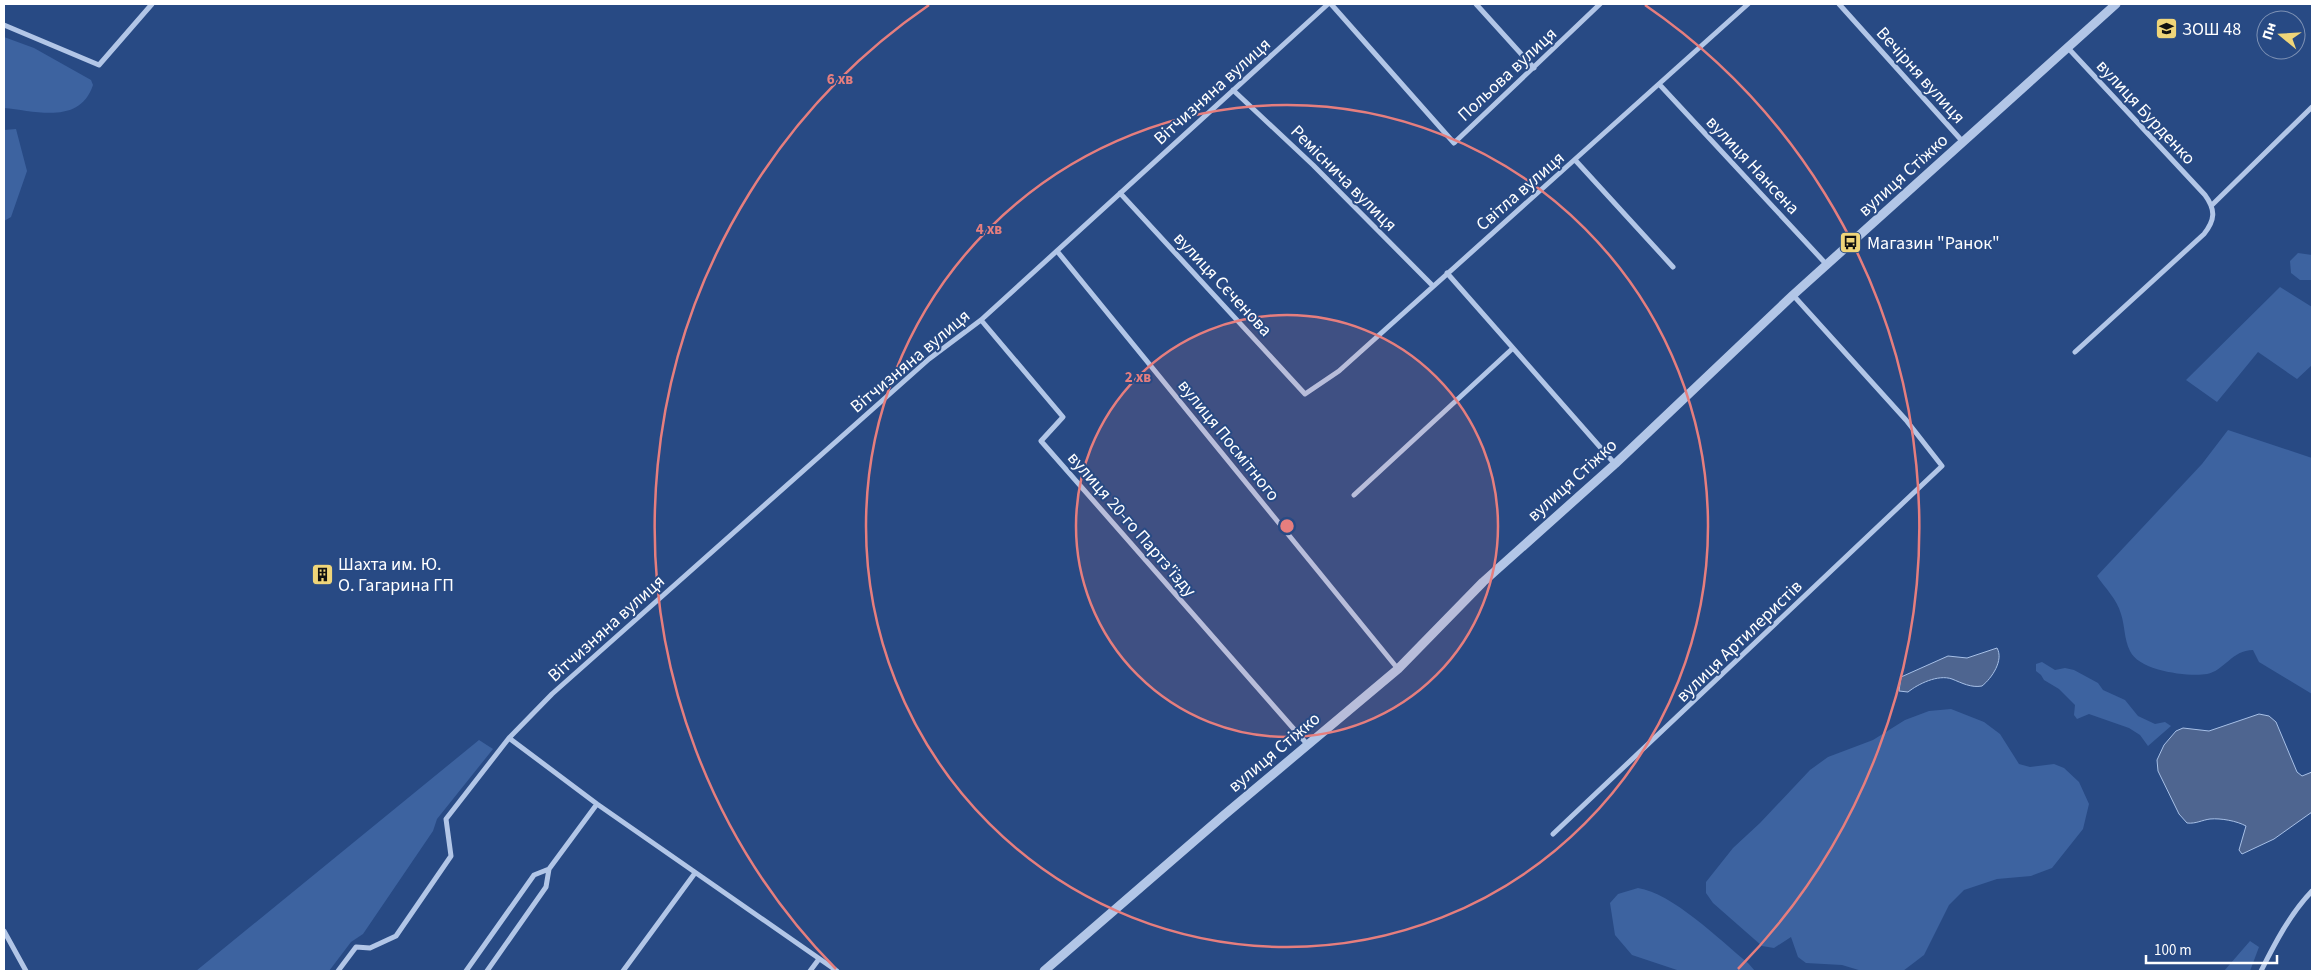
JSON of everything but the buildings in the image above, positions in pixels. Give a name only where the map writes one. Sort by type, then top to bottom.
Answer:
[{"type":"street","points":[[4,25],[99,66],[152,4]]},
{"type":"street","name":"Вітчизняна вулиця","points":[[338,971],[356,947],[370,948],[396,936],[451,856],[446,819],[509,738],[552,694],[930,359],[981,320],[1329,4]]},
{"type":"street","name":"Польова вулиця","points":[[1329,4],[1454,143],[1600,4]]},
{"type":"street","points":[[1476,4],[1534,68]]},
{"type":"street","name":"Світла вулиця","points":[[1305,394],[1339,371],[1447,273],[1576,161],[1748,4]]},
{"type":"street","name":"Вечірня вулиця","points":[[1839,4],[1964,142]]},
{"type":"street","name":"вулиця Стіжко","points":[[1044,971],[1307,744],[1398,669],[1483,582],[1615,464],[1794,295],[2116,4]]},
{"type":"street","name":"вулиця Бурденко","points":[[2068,48],[2205,195],[2212,205]]},
{"type":"street","name":"вулиця Нансена","points":[[1659,84],[1827,265]]},
{"type":"street","name":"Реміснича вулиця","points":[[1233,90],[1313,165],[1433,286]]},
{"type":"street","points":[[2075,352],[2204,234],[2211,225],[2214,214],[2212,205],[2312,107]]},
{"type":"street","points":[[1576,161],[1673,267]]},
{"type":"street","name":"вулиця Сєченова","points":[[1120,193],[1305,394]]},
{"type":"street","name":"вулиця Посмітного","points":[[1056,251],[1398,669]]},
{"type":"street","points":[[1447,273],[1615,464]]},
{"type":"street","name":"вулиця Артилеристів","points":[[1553,834],[1942,466],[1906,420],[1794,295]]},
{"type":"street","name":"вулиця 20-го Партз'їзду","points":[[981,320],[1062,417],[1041,440],[1307,744]]},
{"type":"street","points":[[1354,495],[1512,349]]},
{"type":"street","points":[[509,738],[597,804],[837,971]]},
{"type":"street","points":[[487,971],[546,887],[549,869],[597,804]]},
{"type":"street","points":[[466,971],[534,874],[549,869]]},
{"type":"street","points":[[624,971],[696,873]]},
{"type":"street","points":[[2261,971],[2276,940],[2300,904],[2312,891]]},
{"type":"street","points":[[4,931],[26,971]]},
{"type":"street","points":[[810,971],[819,958]]},
{"type":"shaded area","points":[[4,37],[34,48],[91,80],[93,85],[87,98],[78,106],[68,111],[56,113],[4,108]]},
{"type":"shaded area","points":[[16,129],[27,171],[11,217],[4,221],[4,130]]},
{"type":"shaded area","points":[[2298,253],[2312,255],[2312,280],[2300,280],[2291,273],[2290,261]]},
{"type":"shaded area","points":[[2280,287],[2312,307],[2312,365],[2297,379],[2258,352],[2217,402],[2186,380]]},
{"type":"shaded area","points":[[2228,430],[2312,458],[2312,694],[2259,662],[2253,650],[2239,653],[2213,672],[2199,675],[2165,671],[2143,663],[2135,658],[2130,651],[2119,609],[2097,576],[2202,464]]},
{"type":"shaded area","points":[[1997,648],[1999,653],[1998,663],[1990,678],[1982,686],[1970,686],[1952,679],[1941,678],[1923,683],[1908,692],[1899,691],[1901,677],[1948,656],[1967,658]]},
{"type":"shaded area","points":[[2042,662],[2055,670],[2065,668],[2074,670],[2098,683],[2103,690],[2125,700],[2138,716],[2155,724],[2165,722],[2171,726],[2148,746],[2140,735],[2129,728],[2089,714],[2077,719],[2074,715],[2075,705],[2059,689],[2044,680],[2036,671],[2036,664]]},
{"type":"shaded area","points":[[1951,709],[1984,722],[2000,734],[2019,764],[2030,767],[2054,764],[2064,768],[2079,782],[2089,804],[2083,829],[2052,868],[2031,876],[1997,879],[1964,890],[1949,905],[1924,955],[1903,971],[1862,971],[1842,965],[1806,963],[1798,957],[1791,937],[1774,948],[1762,946],[1713,903],[1706,893],[1706,882],[1733,848],[1760,823],[1810,770],[1828,757],[1873,740],[1905,720],[1929,711]]},
{"type":"shaded area","points":[[2259,714],[2269,716],[2276,722],[2297,772],[2302,776],[2312,772],[2312,812],[2274,839],[2242,854],[2239,850],[2246,826],[2234,821],[2219,819],[2187,823],[2179,814],[2158,771],[2157,760],[2164,745],[2176,731],[2183,728],[2209,731]]},
{"type":"shaded area","points":[[479,740],[493,749],[437,819],[433,831],[363,934],[351,942],[329,971],[196,971]]},
{"type":"shaded area","points":[[1638,888],[1666,899],[1680,908],[1710,930],[1755,971],[1680,971],[1632,955],[1615,935],[1610,903],[1618,894]]},
{"type":"shaded area","points":[[2250,941],[2259,947],[2250,971],[2224,971]]},
{"type":"place","name":"ЗОШ 48","points":[[2166,29]]},
{"type":"place","name":"Магазин \"Ранок\"","points":[[1851,243]]},
{"type":"place","name":"Шахта им. Ю. О. Гагарина ГП","points":[[322,574]]}]
